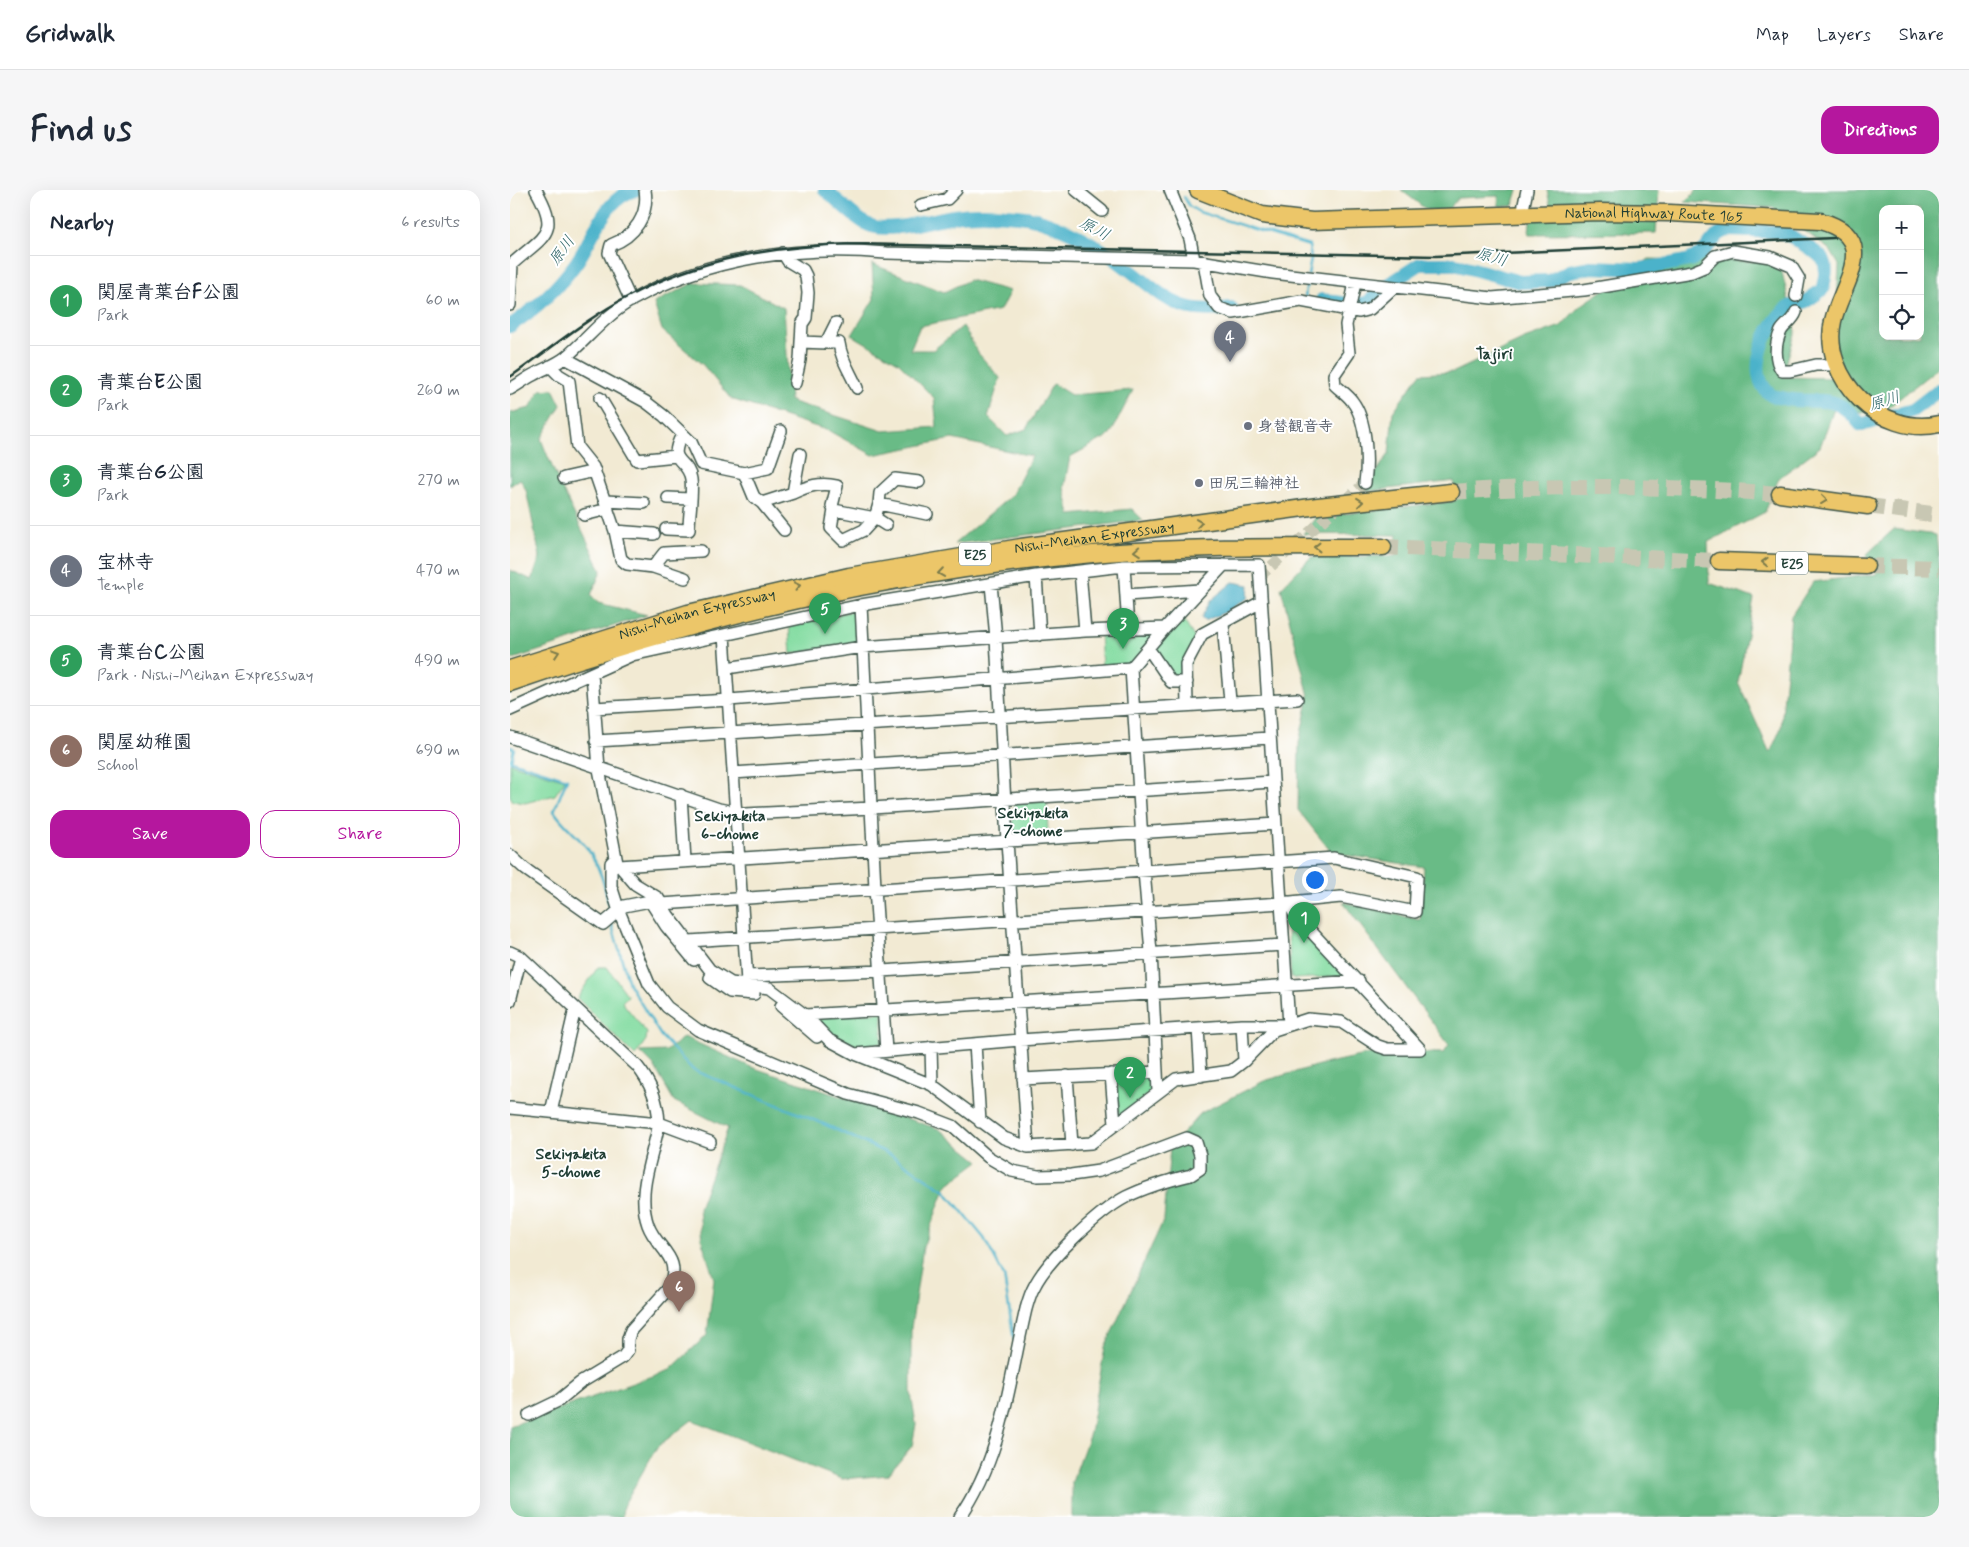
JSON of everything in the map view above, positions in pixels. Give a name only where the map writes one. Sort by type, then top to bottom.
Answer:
[{"type":"highway","name":"National Highway Route 165","points":[[1198,190],[1262,215],[1312,221],[1522,214],[1670,213],[1820,221],[1836,226],[1851,239],[1854,251],[1852,266],[1832,322],[1833,350],[1837,365],[1855,396],[1869,408],[1893,420],[1909,424],[1939,424]]},
{"type":"highway","name":"Nishi-Meihan Expressway","points":[[510,669],[688,613],[848,576],[1051,543],[1318,506],[1451,492]]},
{"type":"highway","points":[[1780,494],[1868,506]]},
{"type":"highway","name":"Nishi-Meihan Expressway","points":[[510,683],[643,639],[726,616],[796,599],[904,578],[1041,560],[1150,550],[1271,546],[1383,547]]},
{"type":"highway","name":"E25","points":[[1719,561],[1866,566]]},
{"type":"street","points":[[510,305],[512,264],[545,234],[550,222],[548,210],[536,190]]},
{"type":"street","points":[[921,205],[947,199],[956,190]]},
{"type":"street","points":[[1076,190],[1102,211]]},
{"type":"street","points":[[1170,190],[1199,261],[1210,296],[1219,308],[1233,313],[1300,302],[1360,312],[1370,309],[1393,288]]},
{"type":"street","points":[[1522,214],[1527,190]]},
{"type":"street","points":[[631,301],[609,253],[611,245],[632,234],[645,213],[645,193]]},
{"type":"street","points":[[510,389],[565,358],[593,331],[631,301],[700,270],[756,256],[783,253],[851,250],[886,253],[1199,261],[1393,288],[1492,298],[1543,294],[1692,272],[1704,267],[1715,256],[1733,250],[1770,257],[1791,266],[1799,279],[1796,296]]},
{"type":"street","points":[[783,253],[788,261],[803,270],[806,276],[806,318],[802,324],[800,360],[795,382]]},
{"type":"street","points":[[1354,283],[1346,325],[1350,353],[1334,375],[1335,385],[1353,402],[1366,440],[1368,464],[1365,483]]},
{"type":"street","points":[[1796,312],[1793,320],[1782,330],[1778,344],[1776,354],[1778,365],[1782,371],[1816,365],[1837,365]]},
{"type":"street","points":[[826,343],[836,323]]},
{"type":"street","points":[[801,342],[839,343],[842,358],[853,375],[857,388]]},
{"type":"street","points":[[565,358],[646,402],[691,442],[702,464],[707,467],[744,472],[768,468],[781,430]]},
{"type":"street","points":[[550,366],[559,376],[569,381],[577,447],[595,471],[615,531],[621,559],[627,564],[653,567],[685,578]]},
{"type":"street","points":[[600,398],[637,460],[676,456]]},
{"type":"street","points":[[666,529],[689,530],[691,478],[676,456],[676,445],[682,435]]},
{"type":"street","points":[[793,493],[800,454]]},
{"type":"street","points":[[564,478],[595,471]]},
{"type":"street","points":[[744,472],[754,497],[762,503],[784,530]]},
{"type":"street","points":[[762,503],[793,493],[810,485],[837,486],[832,506],[834,510],[831,528],[843,540],[864,530],[875,518],[880,493],[896,479],[918,482]]},
{"type":"street","points":[[668,498],[690,499]]},
{"type":"street","points":[[584,515],[607,505],[644,503]]},
{"type":"street","points":[[879,504],[927,514]]},
{"type":"street","points":[[834,510],[875,518],[886,525]]},
{"type":"street","points":[[615,531],[654,534]]},
{"type":"street","points":[[653,567],[664,553],[701,551]]},
{"type":"street","points":[[1158,1091],[1151,952],[1141,832],[1131,668],[1224,564]]},
{"type":"street","points":[[510,710],[632,655],[861,606],[1036,576],[1124,566],[1259,565],[1278,862],[1285,902],[1283,945],[1289,1025]]},
{"type":"street","points":[[1124,566],[1128,628]]},
{"type":"street","points":[[1080,571],[1085,631]]},
{"type":"street","points":[[1036,576],[1040,634]]},
{"type":"street","points":[[991,584],[1028,1147]]},
{"type":"street","points":[[1126,595],[1200,590]]},
{"type":"street","points":[[1188,704],[1186,664],[1202,634],[1261,602]]},
{"type":"street","points":[[861,606],[875,888],[885,1010],[886,1051]]},
{"type":"street","points":[[1223,624],[1230,701]]},
{"type":"street","points":[[727,668],[862,647],[1128,628],[1165,628]]},
{"type":"street","points":[[724,636],[739,858],[742,936],[747,981]]},
{"type":"street","points":[[1148,648],[1171,682],[1187,682]]},
{"type":"street","points":[[594,708],[729,700],[1131,668]]},
{"type":"street","points":[[592,673],[599,769],[617,862],[635,884],[658,898],[668,915],[710,970],[731,983],[1015,961],[1283,945]]},
{"type":"street","points":[[596,741],[867,726],[1134,707],[1297,698]]},
{"type":"street","points":[[510,737],[599,769],[736,813],[872,808],[1272,782]]},
{"type":"street","points":[[733,773],[1269,738]]},
{"type":"street","points":[[681,795],[684,861]]},
{"type":"street","points":[[960,1517],[974,1496],[990,1464],[1026,1309],[1034,1286],[1048,1267],[1107,1209],[1127,1197],[1192,1175],[1200,1169],[1200,1155],[1196,1142],[1187,1138],[1099,1171],[1071,1175],[1038,1176],[1012,1170],[988,1157],[953,1126],[919,1113],[848,1094],[698,1030],[667,1007],[649,984],[613,916],[611,863],[739,858],[1276,824]]},
{"type":"street","points":[[510,855],[525,869],[603,924],[624,906],[650,901],[666,926],[707,976],[730,992],[766,995],[831,1050],[884,1072]]},
{"type":"street","points":[[662,904],[1334,858],[1417,877],[1415,912],[1341,897],[1148,912],[742,936],[689,941]]},
{"type":"street","points":[[747,981],[769,988],[805,1015],[829,1040],[855,1054],[932,1085],[1004,1138],[1028,1147],[1091,1143],[1176,1079],[1231,1071],[1274,1030],[1308,1018],[1329,1019],[1341,1022],[1378,1046],[1386,1049],[1420,1049],[1285,902]]},
{"type":"street","points":[[510,952],[521,957],[644,1075],[655,1097],[659,1123],[643,1198],[648,1226],[672,1262],[674,1273],[668,1289],[631,1330],[628,1339],[628,1350],[623,1357],[580,1383],[558,1401],[529,1415]]},
{"type":"street","points":[[510,1001],[521,957]]},
{"type":"street","points":[[805,1015],[1017,1000],[1359,981]]},
{"type":"street","points":[[551,1112],[575,1008]]},
{"type":"street","points":[[855,1054],[1020,1040],[1242,1025],[1289,1025]]},
{"type":"street","points":[[1242,1025],[1244,1060]]},
{"type":"street","points":[[1198,1028],[1201,1076]]},
{"type":"street","points":[[975,1044],[980,1122]]},
{"type":"street","points":[[931,1047],[932,1085]]},
{"type":"street","points":[[1023,1079],[1156,1072]]},
{"type":"street","points":[[1111,1074],[1115,1124]]},
{"type":"street","points":[[1066,1076],[1072,1145]]},
{"type":"street","points":[[510,1108],[659,1123],[710,1142]]},
{"type":"green space","points":[[1401,190],[1518,190],[1513,206],[1499,206],[1498,196],[1458,198],[1447,211],[1427,210]]},
{"type":"green space","points":[[1547,190],[1659,190],[1656,233],[1529,234],[1530,221],[1551,209]]},
{"type":"green space","points":[[1697,190],[1939,190],[1939,367],[1880,414],[1834,409],[1820,447],[1779,478],[1765,512],[1708,542],[1709,583],[1754,598],[1738,682],[1770,753],[1781,728],[1791,616],[1813,582],[1878,574],[1866,555],[1894,529],[1936,535],[1939,562],[1939,1517],[1072,1517],[1072,1482],[1090,1433],[1105,1347],[1164,1219],[1170,1147],[1201,1113],[1264,1081],[1319,1065],[1378,1052],[1443,1053],[1449,1045],[1343,902],[1420,920],[1424,867],[1332,853],[1298,810],[1299,743],[1309,696],[1281,588],[1311,557],[1396,556],[1397,535],[1303,534],[1316,517],[1455,501],[1454,481],[1362,492],[1389,454],[1393,412],[1420,374],[1454,372],[1524,339],[1561,326],[1579,307],[1649,259],[1783,262],[1781,268],[1796,331],[1782,377],[1833,378],[1839,265],[1830,250],[1774,208],[1685,202]]},
{"type":"green space","points":[[872,264],[944,292],[969,280],[1010,291],[1000,310],[920,326],[910,350],[933,350],[963,326],[978,353],[1000,378],[988,417],[1007,436],[1026,429],[1053,384],[1071,395],[1133,390],[1110,435],[1070,457],[1064,488],[1070,515],[1132,509],[1143,520],[954,544],[1012,495],[1032,456],[952,439],[873,455],[829,431],[731,399],[703,365],[662,330],[654,303],[693,283],[740,285],[784,308],[790,401],[883,431],[937,427],[934,398],[898,362],[852,335],[874,299]]},
{"type":"green space","points":[[553,389],[561,405],[541,439],[601,571],[591,595],[598,603],[647,615],[510,660],[510,570],[532,580],[540,557],[526,490],[520,479],[510,486],[510,413],[530,408],[540,390]]},
{"type":"green space","points":[[858,610],[859,643],[791,654],[789,625]]},
{"type":"green space","points":[[1180,615],[1196,640],[1185,679],[1172,679],[1151,648]]},
{"type":"green space","points":[[1160,630],[1131,665],[1102,667],[1100,633]]},
{"type":"green space","points":[[510,762],[565,780],[555,795],[525,803],[513,801],[510,796]]},
{"type":"green space","points":[[1047,801],[1048,835],[1019,838],[1012,830],[1015,803]]},
{"type":"green space","points":[[1292,913],[1347,972],[1344,976],[1291,978],[1287,915]]},
{"type":"green space","points":[[598,967],[607,967],[628,996],[622,1002],[647,1033],[646,1040],[635,1056],[577,998]]},
{"type":"green space","points":[[883,1012],[882,1043],[858,1046],[833,1035],[819,1021],[822,1016]]},
{"type":"green space","points":[[684,1037],[751,1067],[939,1129],[979,1161],[946,1186],[923,1247],[911,1328],[911,1393],[916,1424],[912,1446],[888,1475],[842,1479],[692,1420],[657,1447],[623,1506],[622,1517],[510,1517],[510,1426],[670,1370],[707,1335],[714,1279],[702,1241],[699,1208],[728,1128],[674,1101],[654,1066],[640,1052],[666,1051]]},
{"type":"green space","points":[[1152,1074],[1155,1089],[1119,1118],[1116,1079]]},
{"type":"water","points":[[1233,582],[1249,585],[1248,598],[1226,612],[1204,621],[1201,618],[1211,600]]},
{"type":"waterway","name":"原川","points":[[510,326],[537,305],[562,281],[576,263],[607,210],[624,194],[635,190]]},
{"type":"waterway","name":"原川","points":[[825,190],[858,219],[877,227],[899,227],[954,216],[975,214],[1000,214],[1036,219],[1067,231],[1098,247],[1173,302],[1184,307],[1197,309],[1231,308]]},
{"type":"waterway","points":[[1184,197],[1189,206],[1199,212],[1309,246],[1311,259],[1308,275]]},
{"type":"waterway","name":"原川","points":[[1322,300],[1354,305],[1367,303],[1394,281],[1420,264],[1455,264],[1520,282],[1549,281],[1570,271],[1591,267],[1641,269],[1690,260],[1701,254],[1719,234],[1727,230],[1780,232],[1791,236],[1821,257],[1824,261],[1826,273],[1822,290],[1806,301],[1788,308],[1772,325],[1766,337],[1761,350],[1759,375],[1763,386],[1771,395],[1795,400],[1833,403],[1842,406],[1861,425],[1913,410],[1939,390]]},
{"type":"waterway","points":[[1305,298],[1307,280]]},
{"type":"waterway","points":[[510,747],[514,748],[511,761],[567,779],[554,811],[583,843],[596,863],[603,880],[610,914]]},
{"type":"waterway","points":[[611,922],[629,984],[661,1036],[693,1070],[826,1125],[891,1155],[945,1191],[984,1238],[1004,1276],[1014,1340]]},
{"type":"tunnel","points":[[1259,577],[1365,483]]},
{"type":"tunnel","points":[[1451,492],[1492,489],[1616,487],[1780,494]]},
{"type":"tunnel","points":[[1868,506],[1939,515]]},
{"type":"tunnel","points":[[1383,547],[1719,561]]},
{"type":"tunnel","points":[[1866,566],[1939,568]]},
{"type":"railway","points":[[510,377],[598,314],[629,296],[656,283],[710,263],[766,251],[853,244],[1436,256],[1834,238]]},
{"type":"place","name":"宝林寺","points":[[1230,362]]},
{"type":"place","name":"身替観音寺","points":[[1248,426]]},
{"type":"place","name":"田尻三輪神社","points":[[1199,483]]},
{"type":"place","name":"青葉台C公園","points":[[825,634]]},
{"type":"place","name":"青葉台G公園","points":[[1123,649]]},
{"type":"place","name":"関屋青葉台F公園","points":[[1304,943]]},
{"type":"place","name":"青葉台E公園","points":[[1130,1098]]},
{"type":"place","name":"関屋幼稚園","points":[[679,1312]]},
{"type":"district","name":"Tajiri","points":[[1494,353]]},
{"type":"district","name":"Sekiyakita 7-chome","points":[[1033,821]]},
{"type":"district","name":"Sekiyakita 6-chome","points":[[730,824]]},
{"type":"district","name":"Sekiyakita 5-chome","points":[[571,1162]]}]
